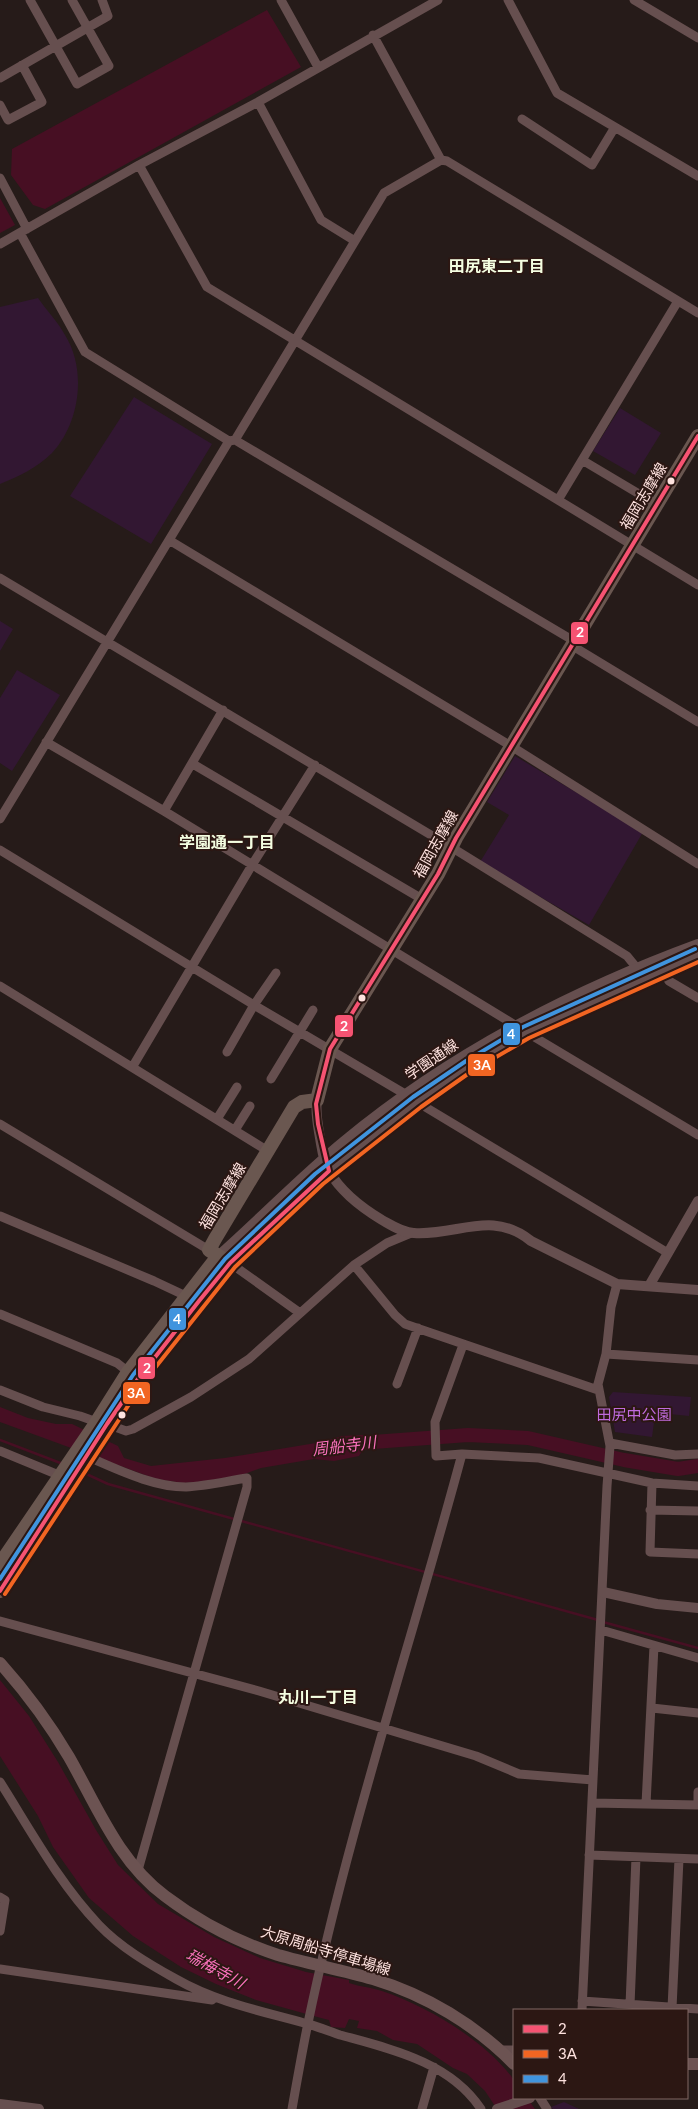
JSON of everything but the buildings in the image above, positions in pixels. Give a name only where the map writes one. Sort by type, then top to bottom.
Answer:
[{"type":"main road","name":"福岡志摩線","points":[[0,1563],[66,1477],[86,1456],[99,1424],[219,1256],[268,1150],[294,1107],[302,1102],[317,1100],[330,1049],[438,874],[451,847],[656,504],[696,443]]},
{"type":"main road","name":"福岡志摩線","points":[[133,1376],[186,1296],[219,1256]]},
{"type":"main road","points":[[66,1477],[99,1424]]},
{"type":"main road","name":"福岡志摩線","points":[[0,1591],[66,1477]]},
{"type":"main road","name":"大原周船寺停車場線","points":[[0,1663],[27,1694],[69,1758],[91,1800],[125,1855],[163,1895],[211,1925],[277,1954],[374,1979],[419,1997],[458,2018],[494,2043],[513,2063]]},
{"type":"street","points":[[30,0],[77,84],[109,66],[72,0]]},
{"type":"street","points":[[0,78],[108,16],[102,0]]},
{"type":"street","points":[[281,0],[318,66]]},
{"type":"street","points":[[0,244],[139,165],[258,102],[318,66],[438,0]]},
{"type":"street","points":[[508,0],[557,93],[698,176]]},
{"type":"street","points":[[634,0],[698,38]]},
{"type":"street","points":[[373,35],[441,160]]},
{"type":"street","points":[[0,105],[8,120],[42,102],[22,65]]},
{"type":"street","points":[[258,102],[321,220],[355,241]]},
{"type":"street","points":[[522,119],[592,165],[615,127]]},
{"type":"street","points":[[0,819],[169,540],[295,341],[384,193],[441,160],[446,161],[698,313]]},
{"type":"street","points":[[139,165],[207,287],[698,585]]},
{"type":"street","points":[[0,178],[23,231],[84,352],[573,643],[698,722]]},
{"type":"street","points":[[558,500],[678,301]]},
{"type":"street","points":[[582,460],[656,504]]},
{"type":"street","points":[[169,540],[512,746],[698,864]]},
{"type":"street","points":[[0,578],[451,847],[627,956],[636,967]]},
{"type":"street","points":[[164,811],[223,710]]},
{"type":"street","points":[[46,742],[164,811],[515,1025]]},
{"type":"street","points":[[193,764],[283,815],[422,899]]},
{"type":"street","points":[[133,1066],[314,765]]},
{"type":"street","points":[[0,850],[254,1005],[405,1094]]},
{"type":"street","name":"学園通線","points":[[219,1256],[343,1142],[405,1094],[457,1058],[515,1025],[636,967],[698,944]]},
{"type":"street","name":"学園通線","points":[[219,1256],[417,1102],[469,1066],[526,1032],[698,955]]},
{"type":"street","points":[[662,970],[669,981],[698,998]]},
{"type":"street","points":[[227,1052],[254,1005],[276,973]]},
{"type":"street","points":[[0,986],[268,1150]]},
{"type":"street","points":[[271,1079],[313,1010]]},
{"type":"street","points":[[526,1032],[698,1135]]},
{"type":"street","points":[[217,1119],[237,1087]]},
{"type":"street","points":[[317,1100],[318,1124],[324,1159],[329,1171],[352,1198],[382,1220],[411,1233]]},
{"type":"street","points":[[417,1102],[668,1253]]},
{"type":"street","points":[[235,1130],[250,1106]]},
{"type":"street","points":[[0,1124],[219,1256],[300,1313]]},
{"type":"street","points":[[649,1286],[698,1201]]},
{"type":"street","points":[[0,1216],[186,1296]]},
{"type":"street","points":[[0,1390],[43,1407],[80,1416],[99,1424],[126,1431],[133,1429],[191,1397],[249,1359],[354,1265],[387,1242],[411,1233],[434,1233],[477,1225],[504,1227],[519,1231],[531,1241],[617,1284],[698,1290]]},
{"type":"street","points":[[354,1265],[395,1315],[405,1324],[598,1390]]},
{"type":"street","points":[[617,1284],[610,1307],[606,1354],[598,1390],[606,1417],[610,1445],[582,2006],[630,2005],[698,2008]]},
{"type":"street","points":[[0,1314],[117,1363],[133,1376]]},
{"type":"street","points":[[397,1384],[418,1328]]},
{"type":"street","points":[[463,1345],[435,1422],[436,1456],[462,1454],[539,1458],[652,1483],[698,1486]]},
{"type":"street","points":[[606,1354],[698,1360]]},
{"type":"street","points":[[610,1445],[674,1455],[698,1454]]},
{"type":"street","points":[[0,1451],[66,1477]]},
{"type":"street","points":[[292,2109],[308,2023],[340,1885],[384,1728],[432,1568],[462,1454]]},
{"type":"street","points":[[86,1456],[147,1479],[185,1487],[247,1478],[247,1487],[196,1673],[138,1870]]},
{"type":"street","points":[[652,1483],[650,1552],[698,1554]]},
{"type":"street","points":[[650,1510],[698,1512]]},
{"type":"street","points":[[0,1563],[10,1576]]},
{"type":"street","points":[[603,1592],[658,1604],[698,1608]]},
{"type":"street","points":[[0,1621],[196,1673],[384,1728],[476,1756],[519,1774],[593,1780]]},
{"type":"street","points":[[600,1630],[698,1658]]},
{"type":"street","points":[[646,1804],[654,1646]]},
{"type":"street","points":[[652,1708],[698,1713]]},
{"type":"street","points":[[0,1782],[65,1885],[100,1926],[138,1956],[178,1980],[220,2000]]},
{"type":"street","points":[[592,1802],[698,1805],[698,1792]]},
{"type":"street","points":[[589,1855],[698,1859]]},
{"type":"street","points":[[630,2005],[636,1857]]},
{"type":"street","points":[[672,2008],[679,1858]]},
{"type":"street","points":[[0,1897],[5,1900],[0,1931]]},
{"type":"street","points":[[0,1969],[220,2000],[308,2023],[393,2050],[434,2067],[454,2081],[481,2109]]},
{"type":"street","points":[[501,2050],[513,2050]]},
{"type":"street","points":[[422,2109],[434,2067]]},
{"type":"street","points":[[497,2109],[527,2099]]},
{"type":"street","points":[[0,2104],[39,2109]]},
{"type":"green space","points":[[38,298],[62,330],[72,349],[78,380],[74,412],[62,441],[52,453],[21,475],[0,484],[0,307]]},
{"type":"green space","points":[[134,397],[212,444],[151,544],[70,496]]},
{"type":"green space","points":[[620,408],[661,433],[635,475],[593,451]]},
{"type":"green space","points":[[0,621],[13,629],[0,651]]},
{"type":"green space","points":[[17,670],[60,695],[12,771],[0,763],[0,698]]},
{"type":"green space","points":[[515,756],[643,832],[589,925],[480,862],[509,815],[487,802]]},
{"type":"green space","name":"田尻中公園","points":[[613,1392],[691,1397],[689,1416],[660,1413],[655,1415],[652,1437],[615,1432],[609,1397]]},
{"type":"green space","points":[[564,2102],[579,2109],[553,2109],[551,2107]]},
{"type":"water","points":[[267,10],[301,67],[45,209],[33,205],[11,175],[12,149]]},
{"type":"water","points":[[0,198],[15,225],[0,233]]},
{"type":"water","points":[[0,1407],[28,1418],[56,1424],[72,1424],[118,1446],[124,1458],[151,1466],[225,1458],[322,1442],[342,1436],[362,1435],[390,1438],[393,1445],[375,1446],[362,1451],[359,1456],[334,1461],[314,1459],[261,1468],[239,1476],[183,1483],[156,1479],[0,1422]]},
{"type":"water","name":"瑞梅寺川","points":[[0,1680],[29,1716],[118,1865],[158,1904],[214,1937],[260,1958],[306,1972],[349,1980],[349,1983],[382,1991],[436,2015],[488,2052],[513,2079],[513,2099],[528,2099],[535,2109],[497,2109],[485,2091],[467,2074],[453,2068],[417,2044],[393,2040],[377,2031],[357,2028],[359,2021],[349,2019],[345,2028],[331,2027],[329,2020],[256,2000],[181,1967],[133,1936],[89,1898],[53,1847],[38,1816],[0,1756]]},
{"type":"waterway","name":"周船寺川","points":[[373,1442],[468,1435],[528,1438],[624,1460],[678,1469],[698,1466]]},
{"type":"waterway","points":[[0,1440],[63,1464]]},
{"type":"waterway","points":[[82,1472],[108,1484],[598,1620]]},
{"type":"waterway","points":[[603,1622],[698,1648]]},
{"type":"transit line","name":"2","points":[[0,1591],[107,1424],[138,1379],[199,1301],[230,1263],[329,1171],[318,1124],[316,1104],[330,1049],[438,874],[456,838],[698,436]]},
{"type":"transit line","name":"4","points":[[0,1579],[133,1375],[225,1259],[315,1174],[413,1097],[466,1061],[523,1027],[695,949]]},
{"type":"transit line","name":"3A","points":[[5,1594],[143,1383],[235,1267],[323,1184],[421,1107],[472,1071],[529,1038],[698,962]]},
{"type":"district","name":"田尻東二丁目","points":[[497,265]]},
{"type":"district","name":"学園通一丁目","points":[[227,841]]},
{"type":"district","name":"丸川一丁目","points":[[318,1696]]}]
